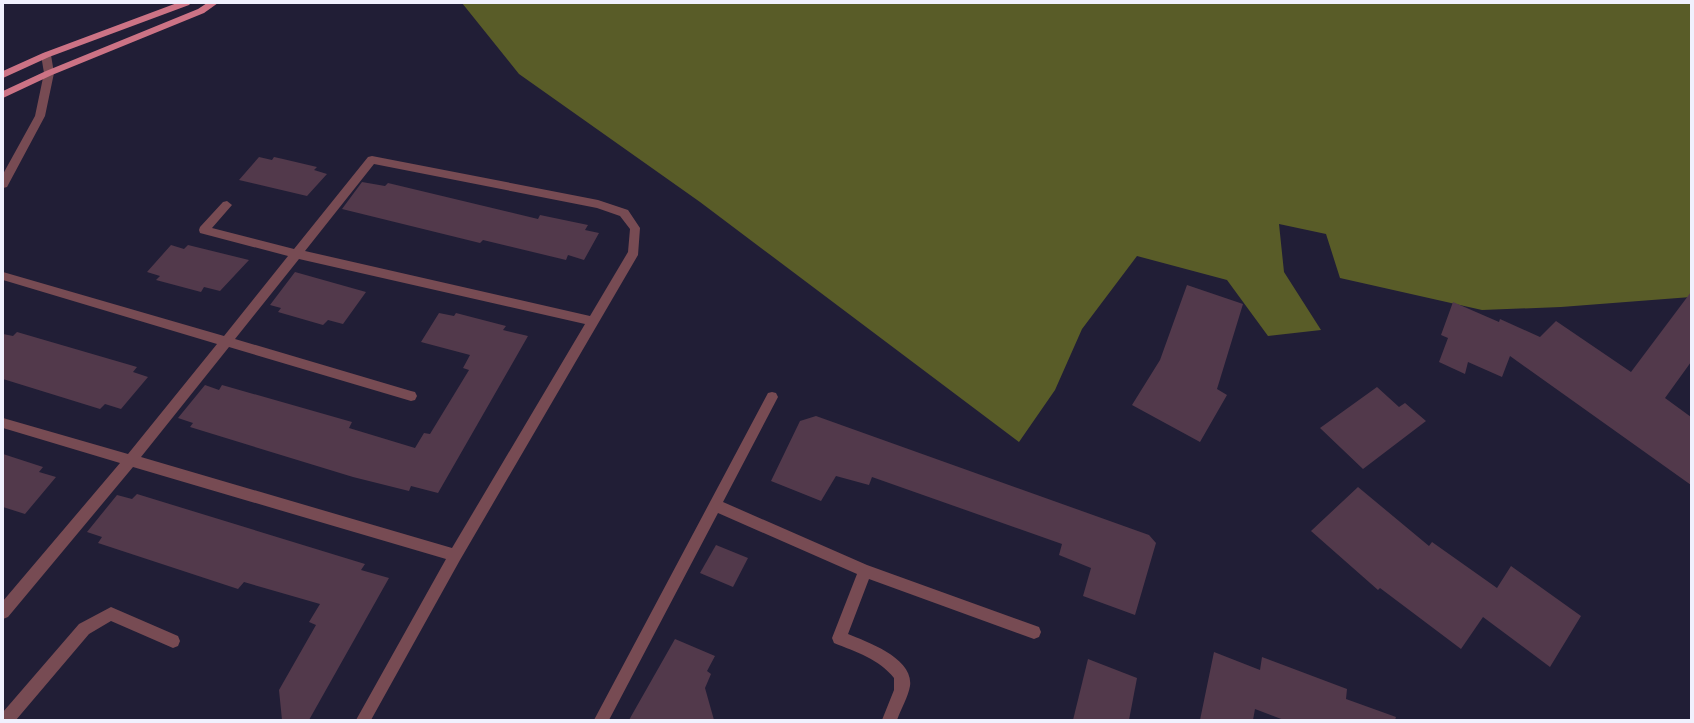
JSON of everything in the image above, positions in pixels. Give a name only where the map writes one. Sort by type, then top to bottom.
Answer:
[{"type":"main road","points":[[3,75],[46,55],[186,3]]},
{"type":"main road","points":[[3,95],[48,73],[201,11],[213,3]]},
{"type":"street","points":[[3,184],[40,116],[48,73],[46,55]]},
{"type":"street","points":[[3,612],[131,460],[372,160],[598,204],[624,213],[635,228],[634,252],[455,555],[363,720]]},
{"type":"street","points":[[227,205],[204,230],[297,254],[592,321]]},
{"type":"street","points":[[3,276],[411,396]]},
{"type":"street","points":[[601,720],[772,397]]},
{"type":"street","points":[[3,423],[455,555]]},
{"type":"street","points":[[714,505],[865,571],[1034,632]]},
{"type":"street","points":[[865,571],[839,638],[888,660],[899,672],[903,683],[889,720]]},
{"type":"street","points":[[6,720],[84,629],[98,620],[111,614],[173,641]]},
{"type":"green space","points":[[462,3],[1691,3],[1691,297],[1561,307],[1482,310],[1340,278],[1326,234],[1279,224],[1284,272],[1321,330],[1268,336],[1227,280],[1137,256],[1082,329],[1055,390],[1019,442],[700,202],[519,74]]},
{"type":"building","points":[[259,157],[272,160],[274,157],[317,167],[314,170],[327,174],[307,196],[239,180]]},
{"type":"building","points":[[362,182],[385,186],[388,183],[538,219],[540,215],[588,225],[585,230],[599,233],[584,260],[568,255],[566,260],[483,240],[480,243],[342,209]]},
{"type":"building","points":[[171,245],[184,249],[188,245],[249,260],[220,291],[204,287],[201,292],[156,280],[160,276],[147,272]]},
{"type":"building","points":[[295,272],[366,292],[343,324],[328,320],[323,325],[278,312],[281,308],[270,305]]},
{"type":"building","points":[[1187,285],[1243,304],[1217,389],[1227,395],[1200,442],[1132,405],[1160,360]]},
{"type":"building","points":[[1691,292],[1691,362],[1665,398],[1691,417],[1691,485],[1510,356],[1502,377],[1468,362],[1465,374],[1439,362],[1448,338],[1441,335],[1453,302],[1499,322],[1500,319],[1540,337],[1556,321],[1631,372]]},
{"type":"building","points":[[439,313],[454,316],[456,313],[506,326],[503,330],[528,336],[438,493],[411,486],[409,491],[353,477],[190,427],[193,423],[178,418],[205,385],[219,390],[222,385],[352,422],[349,428],[415,448],[424,433],[430,434],[469,370],[463,368],[470,355],[421,342]]},
{"type":"building","points":[[17,332],[137,367],[133,372],[148,377],[121,409],[105,404],[100,409],[3,379],[3,334],[13,336]]},
{"type":"building","points":[[1377,387],[1399,407],[1405,403],[1426,421],[1363,469],[1320,428]]},
{"type":"building","points":[[816,416],[1149,535],[1156,543],[1135,615],[1083,596],[1091,568],[1059,555],[1062,544],[872,477],[869,485],[836,476],[821,501],[771,481],[800,421]]},
{"type":"building","points":[[3,454],[43,467],[39,472],[56,477],[25,514],[3,507]]},
{"type":"building","points":[[1358,487],[1429,546],[1432,542],[1497,588],[1511,566],[1581,616],[1550,667],[1483,617],[1461,649],[1380,588],[1378,590],[1311,531]]},
{"type":"building","points":[[137,494],[365,564],[361,570],[389,578],[309,720],[282,720],[279,690],[316,625],[309,622],[320,604],[244,582],[238,589],[98,543],[102,537],[87,532],[117,495],[132,499]]},
{"type":"building","points":[[716,545],[748,558],[733,587],[700,573]]},
{"type":"building","points":[[675,639],[715,656],[707,671],[711,674],[705,688],[714,720],[629,720]]},
{"type":"building","points":[[1214,652],[1260,670],[1262,657],[1347,689],[1346,699],[1396,717],[1395,720],[1284,720],[1255,709],[1253,720],[1200,720]]},
{"type":"building","points":[[1088,659],[1137,678],[1129,720],[1073,720]]}]
